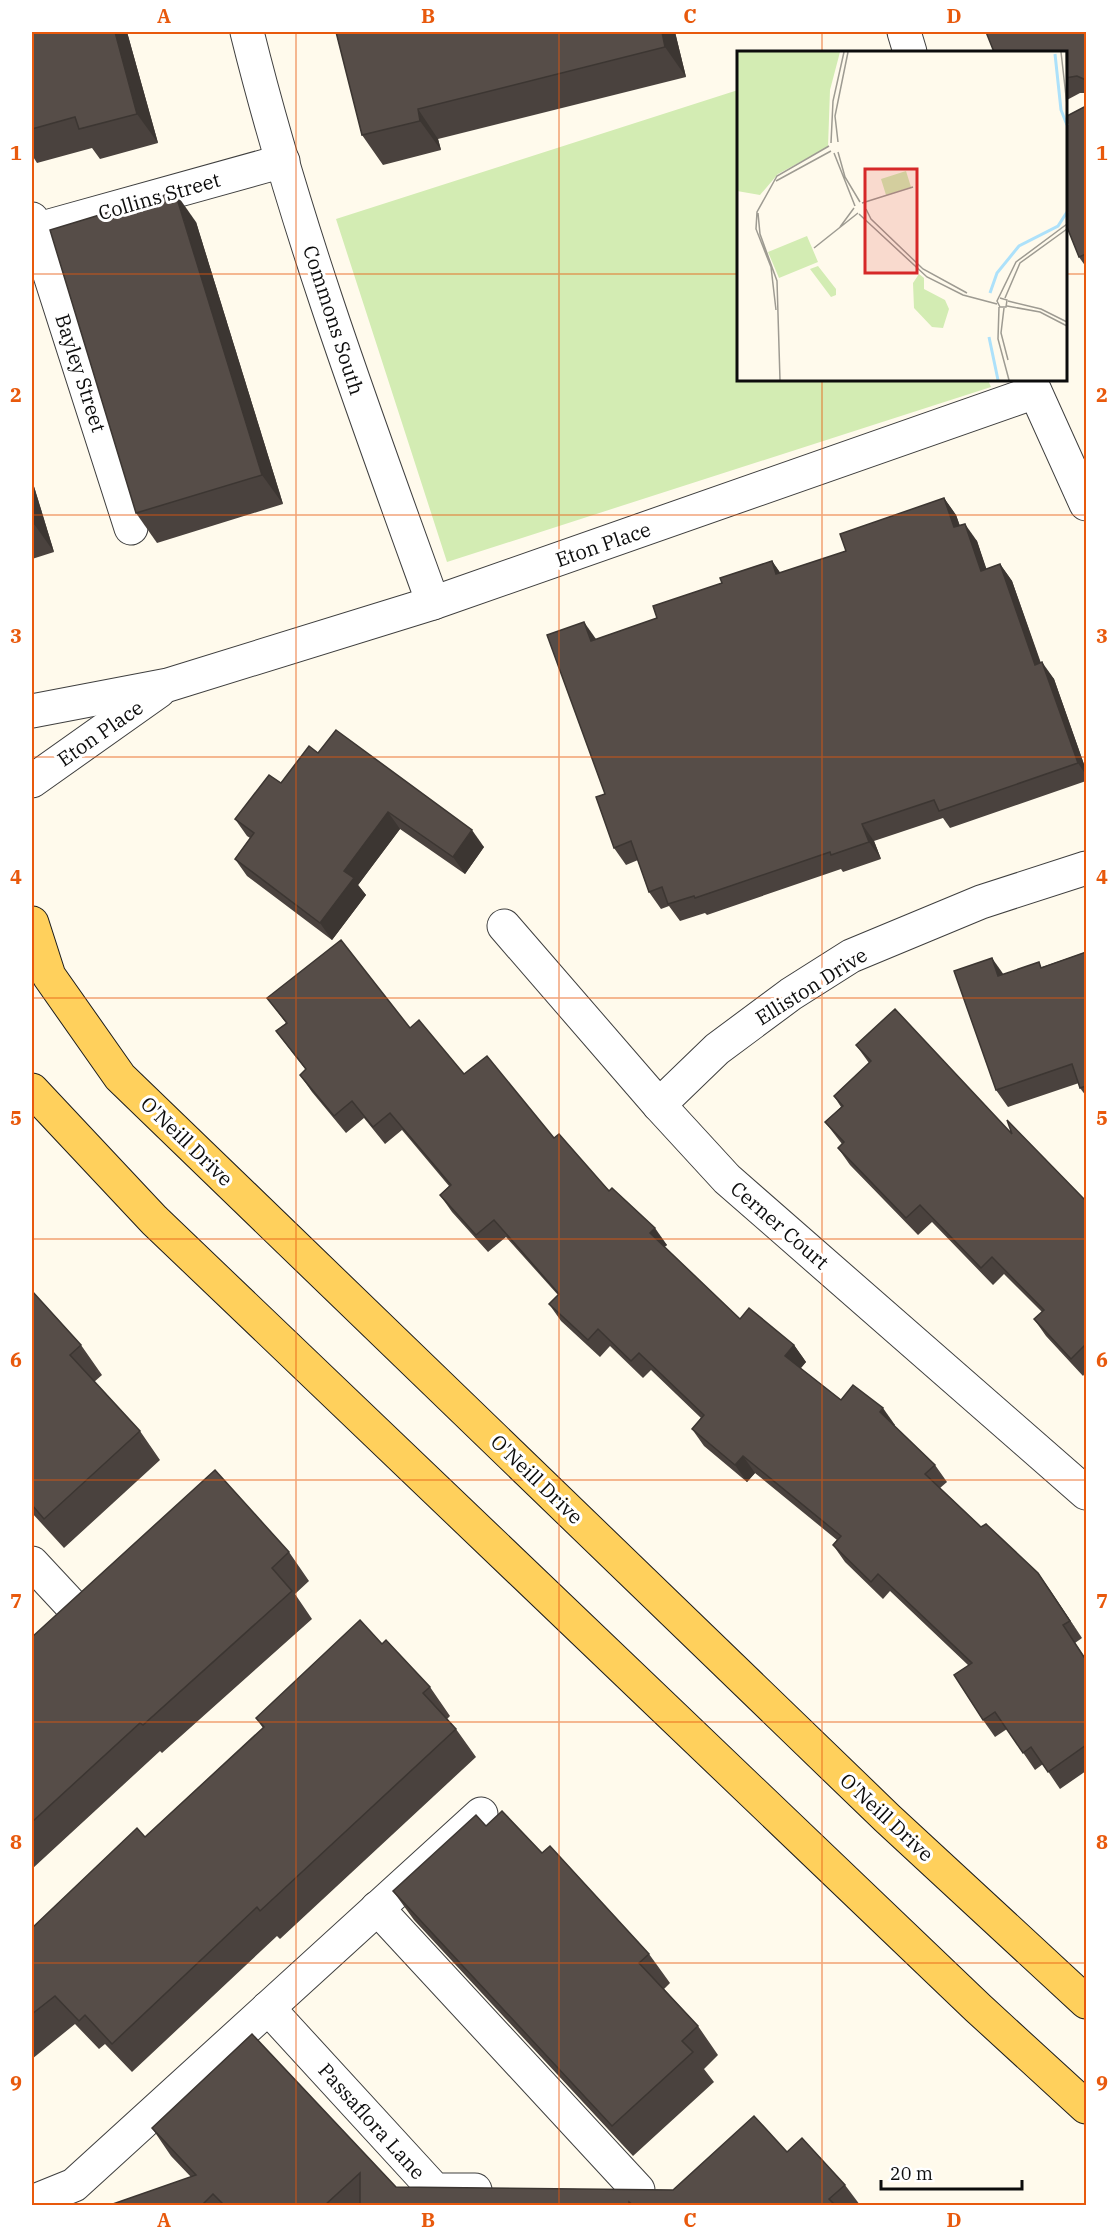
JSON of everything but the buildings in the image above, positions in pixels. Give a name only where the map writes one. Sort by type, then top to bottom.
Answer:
[{"type":"main road","name":"O'Neill Drive","points":[[32,923],[49,976],[120,1077],[887,1818],[1086,2002]]},
{"type":"main road","points":[[32,1090],[162,1228],[978,2008],[1086,2108]]},
{"type":"street","points":[[904,32],[910,51]]},
{"type":"street","name":"Commons South","points":[[254,33],[283,161],[351,376],[433,603]]},
{"type":"street","name":"Collins Street","points":[[33,225],[283,161]]},
{"type":"street","name":"Bayley Street","points":[[33,225],[131,528]]},
{"type":"street","points":[[1032,386],[1086,504]]},
{"type":"street","name":"Eton Place","points":[[32,711],[168,685],[433,603],[1032,386]]},
{"type":"street","name":"Eton Place","points":[[32,781],[168,685]]},
{"type":"street","name":"Elliston Drive","points":[[659,1105],[717,1049],[791,994],[850,956],[981,902],[1086,868]]},
{"type":"street","name":"Cerner Court","points":[[504,926],[659,1105],[727,1179],[1086,1493]]},
{"type":"street","points":[[32,1563],[73,1607]]},
{"type":"street","points":[[48,1629],[99,1584]]},
{"type":"street","points":[[32,2202],[74,2185],[480,1814]]},
{"type":"street","points":[[377,1908],[638,2190]]},
{"type":"street","name":"Passaflora Lane","points":[[268,2008],[435,2190],[507,2190]]},
{"type":"street","points":[[602,2190],[672,2190]]},
{"type":"green space","points":[[737,90],[737,381],[988,381],[991,387],[447,562],[336,219]]}]
